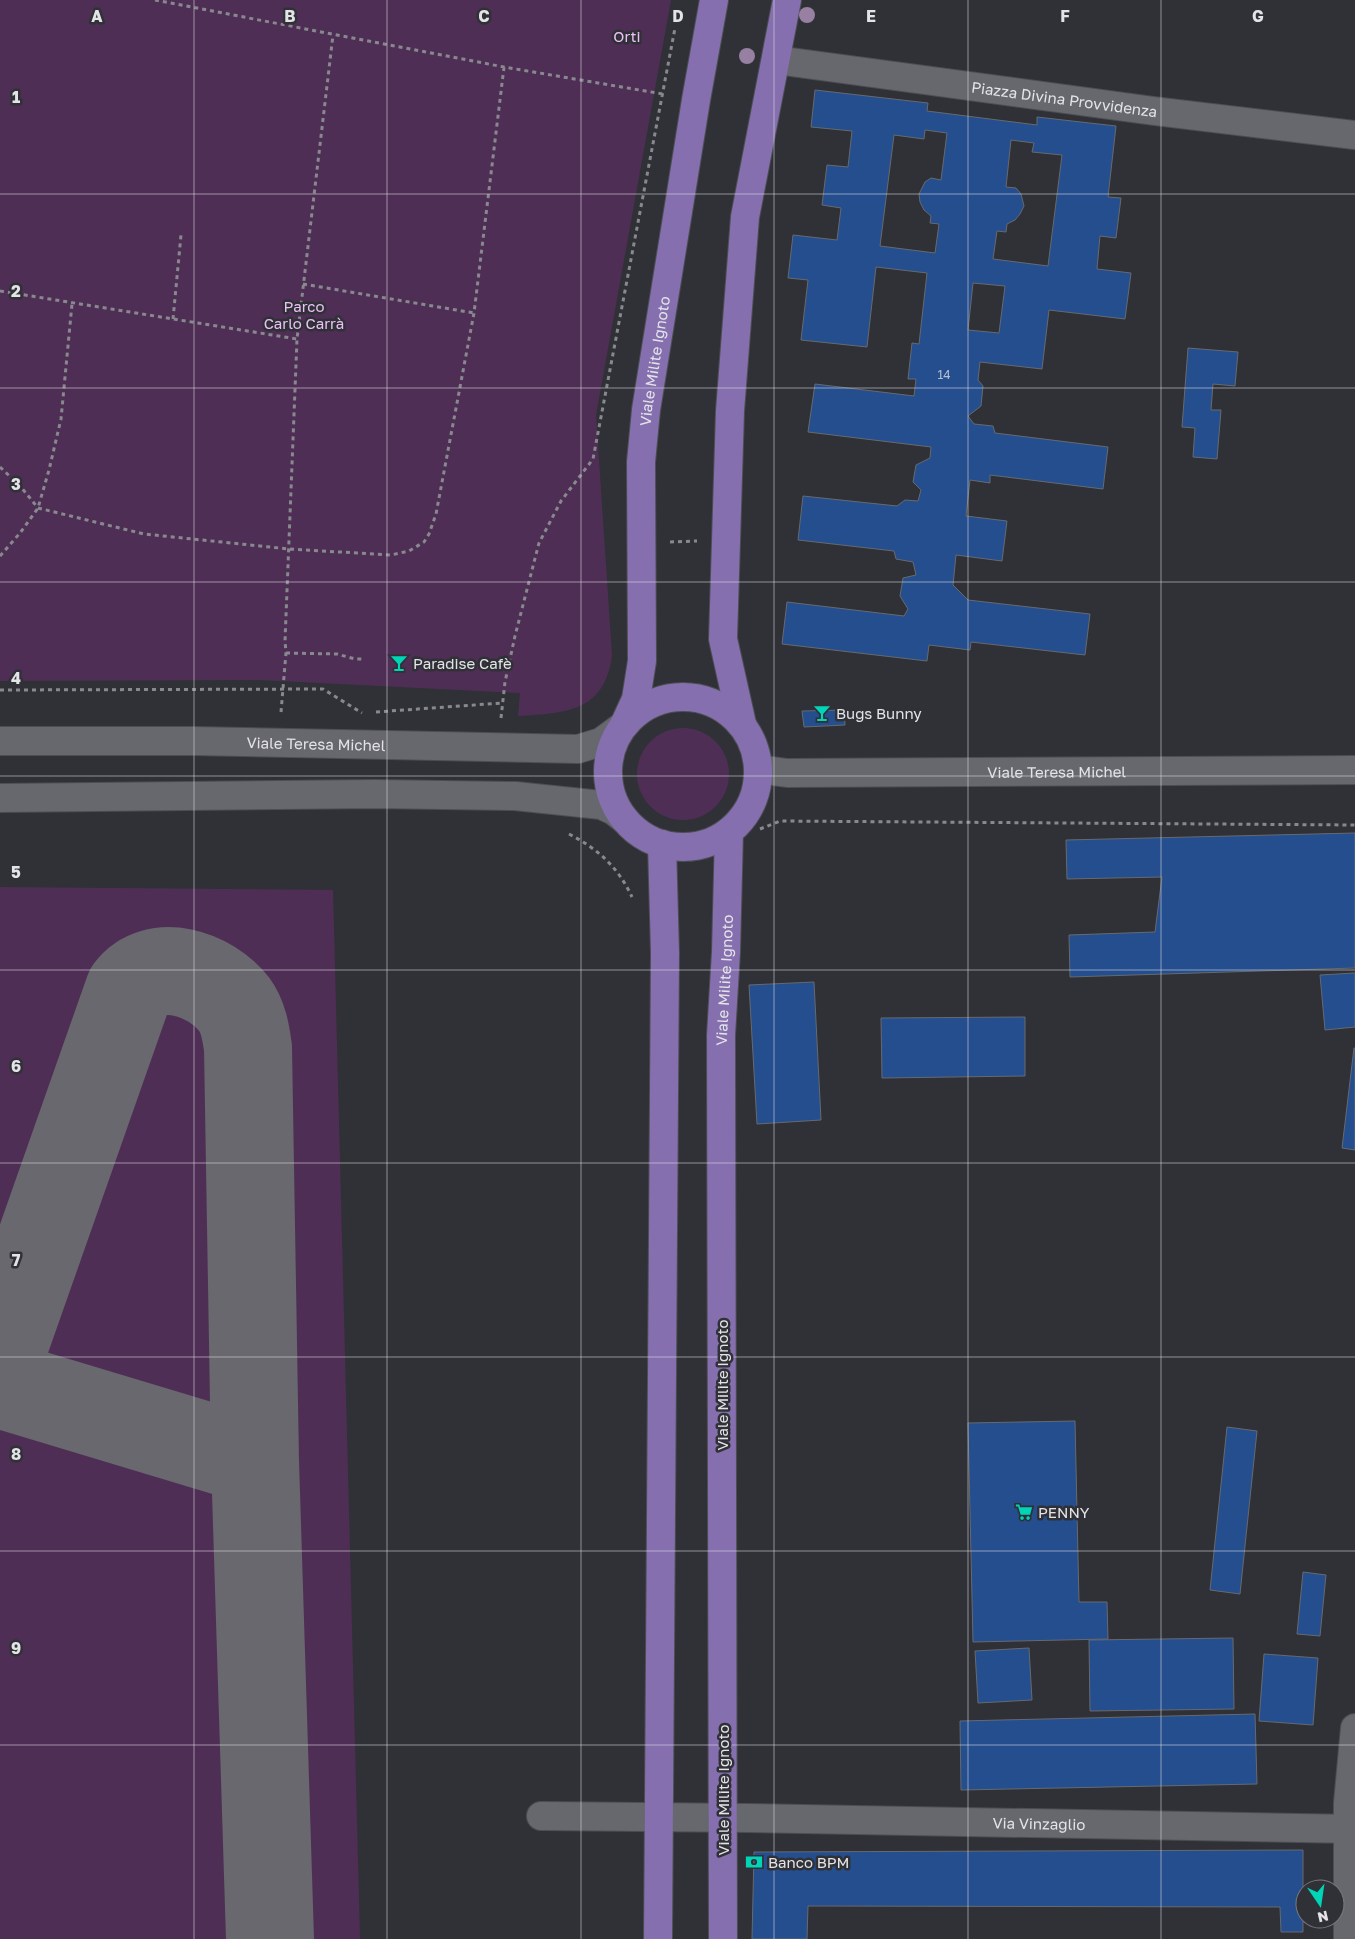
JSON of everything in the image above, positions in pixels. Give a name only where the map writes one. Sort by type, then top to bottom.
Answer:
[{"type":"main road","name":"Viale Milite Ignoto","points":[[624,725],[636,699],[642,661],[641,462],[646,410],[714,0]]},
{"type":"main road","points":[[742,724],[723,639],[730,411],[745,217],[787,0]]},
{"type":"main road","points":[[687,696],[718,705],[742,724],[752,741],[758,769],[757,786],[752,803],[742,818],[741,832],[694,846],[675,847],[662,844],[641,834],[624,819],[612,796],[607,772],[612,747],[624,725],[642,708],[656,701],[671,697],[687,696]]},
{"type":"main road","name":"Viale Milite Ignoto","points":[[723,1939],[721,1035],[726,952],[741,832]]},
{"type":"main road","points":[[658,1939],[665,952],[662,844]]},
{"type":"street","name":"Piazza Divina Provvidenza","points":[[776,60],[1154,111],[1355,135]]},
{"type":"street","name":"Viale Teresa Michel","points":[[0,741],[193,741],[578,749],[601,742],[624,725]]},
{"type":"street","name":"Viale Teresa Michel","points":[[758,769],[787,773],[1355,770]]},
{"type":"street","points":[[0,798],[375,794],[515,796],[601,805],[614,811],[624,819]]},
{"type":"street","points":[[1348,1939],[1351,1829],[1350,1775],[1355,1728]]},
{"type":"street","name":"Via Vinzaglio","points":[[541,1816],[723,1817],[1351,1829]]},
{"type":"path","points":[[155,0],[504,67],[696,100]]},
{"type":"path","points":[[500,723],[505,682],[539,543],[561,501],[593,459],[677,19]]},
{"type":"path","points":[[279,743],[286,653],[297,339],[333,35]]},
{"type":"path","points":[[0,467],[21,487],[38,508],[144,534],[289,549],[392,555],[416,549],[429,534],[436,514],[474,313],[504,67]]},
{"type":"path","points":[[173,319],[181,235]]},
{"type":"path","points":[[303,284],[474,313]]},
{"type":"path","points":[[0,291],[297,339]]},
{"type":"path","points":[[0,556],[38,508],[49,470],[61,419],[72,304]]},
{"type":"path","points":[[663,542],[702,541]]},
{"type":"path","points":[[286,653],[337,654],[355,659],[364,659]]},
{"type":"path","points":[[0,690],[323,689],[363,713],[502,703]]},
{"type":"path","points":[[741,832],[780,821],[1355,825]]},
{"type":"path","points":[[562,832],[595,848],[614,868],[628,888],[635,903]]},
{"type":"green space","name":"Parco Carlo Carrà","points":[[0,0],[671,0],[596,415],[612,655],[608,674],[601,688],[592,699],[580,706],[567,710],[518,716],[520,693],[260,680],[0,681]]},
{"type":"green space","points":[[683,728],[701,731],[716,741],[726,756],[729,774],[726,792],[716,807],[701,817],[683,820],[665,817],[650,807],[640,792],[637,774],[640,756],[650,741],[665,731]]},
{"type":"green space","points":[[0,887],[333,890],[360,1939],[0,1939]]},
{"type":"building","points":[[815,90],[928,103],[927,111],[1037,125],[1037,117],[1116,126],[1108,197],[1121,198],[1116,238],[1100,236],[1097,269],[1131,273],[1125,319],[1049,310],[1042,369],[980,362],[978,380],[983,386],[981,406],[968,416],[974,424],[993,426],[995,433],[1108,447],[1103,489],[990,475],[990,483],[970,480],[966,516],[1007,521],[1002,561],[956,555],[953,585],[968,600],[1090,614],[1085,655],[971,642],[970,650],[929,645],[927,661],[782,644],[787,602],[904,616],[908,609],[900,596],[903,578],[916,575],[913,562],[896,559],[894,551],[798,540],[803,496],[897,506],[905,500],[918,501],[921,490],[913,482],[916,465],[930,458],[931,447],[808,432],[815,384],[914,396],[916,379],[908,379],[912,343],[919,344],[927,273],[876,267],[867,347],[801,340],[808,280],[788,278],[793,235],[837,240],[841,208],[822,205],[827,165],[848,167],[852,131],[811,127]],"holes":[[[925,130],[947,133],[941,180],[931,178],[925,182],[919,194],[924,210],[931,216],[930,223],[939,224],[935,253],[880,246],[894,135],[924,139]],[[1011,140],[1034,143],[1032,152],[1062,155],[1048,266],[993,259],[997,231],[1006,232],[1007,224],[1015,220],[1024,206],[1021,194],[1016,188],[1006,187]],[[973,283],[1005,286],[999,333],[968,330]]]},
{"type":"building","points":[[1188,348],[1238,352],[1235,386],[1213,384],[1211,410],[1221,410],[1217,459],[1193,457],[1195,428],[1182,427]]},
{"type":"building","points":[[844,710],[845,725],[804,727],[802,711]]},
{"type":"building","points":[[1355,833],[1355,968],[1070,977],[1069,935],[1155,932],[1162,877],[1067,879],[1066,840]]},
{"type":"building","points":[[1355,973],[1355,1027],[1325,1030],[1320,975]]},
{"type":"building","points":[[814,982],[821,1120],[757,1124],[749,985]]},
{"type":"building","points":[[1025,1017],[1025,1076],[882,1078],[881,1018]]},
{"type":"building","points":[[1355,1048],[1355,1150],[1342,1148]]},
{"type":"building","name":"PENNY","points":[[1075,1421],[1079,1602],[1107,1602],[1108,1639],[973,1642],[968,1423]]},
{"type":"building","points":[[1227,1427],[1257,1431],[1240,1594],[1210,1590]]},
{"type":"building","points":[[1303,1572],[1326,1575],[1320,1636],[1297,1634]]},
{"type":"building","points":[[1233,1638],[1234,1709],[1090,1711],[1089,1640]]},
{"type":"building","points":[[1029,1648],[1032,1700],[978,1703],[975,1651]]},
{"type":"building","points":[[1264,1654],[1318,1658],[1313,1725],[1259,1721]]},
{"type":"building","points":[[1255,1714],[1257,1784],[961,1790],[960,1721]]},
{"type":"building","points":[[1303,1850],[1303,1879],[1295,1879],[1295,1929],[1303,1929],[1303,1932],[1281,1932],[1280,1907],[808,1906],[807,1939],[752,1939],[754,1852]]},
{"type":"taxiway","points":[[0,1357],[129,990],[140,979],[153,973],[168,971],[198,977],[212,984],[224,993],[240,1014],[248,1048],[255,1461],[270,1939]]},
{"type":"taxiway","points":[[0,1384],[255,1461]]},
{"type":"place","name":"Paradise Cafè","points":[[399,663]]},
{"type":"place","name":"Bugs Bunny","points":[[822,713]]},
{"type":"place","name":"PENNY","points":[[1024,1512]]},
{"type":"place","name":"Banco BPM","points":[[754,1862]]},
{"type":"park label","name":"Orti","points":[[627,36]]}]
